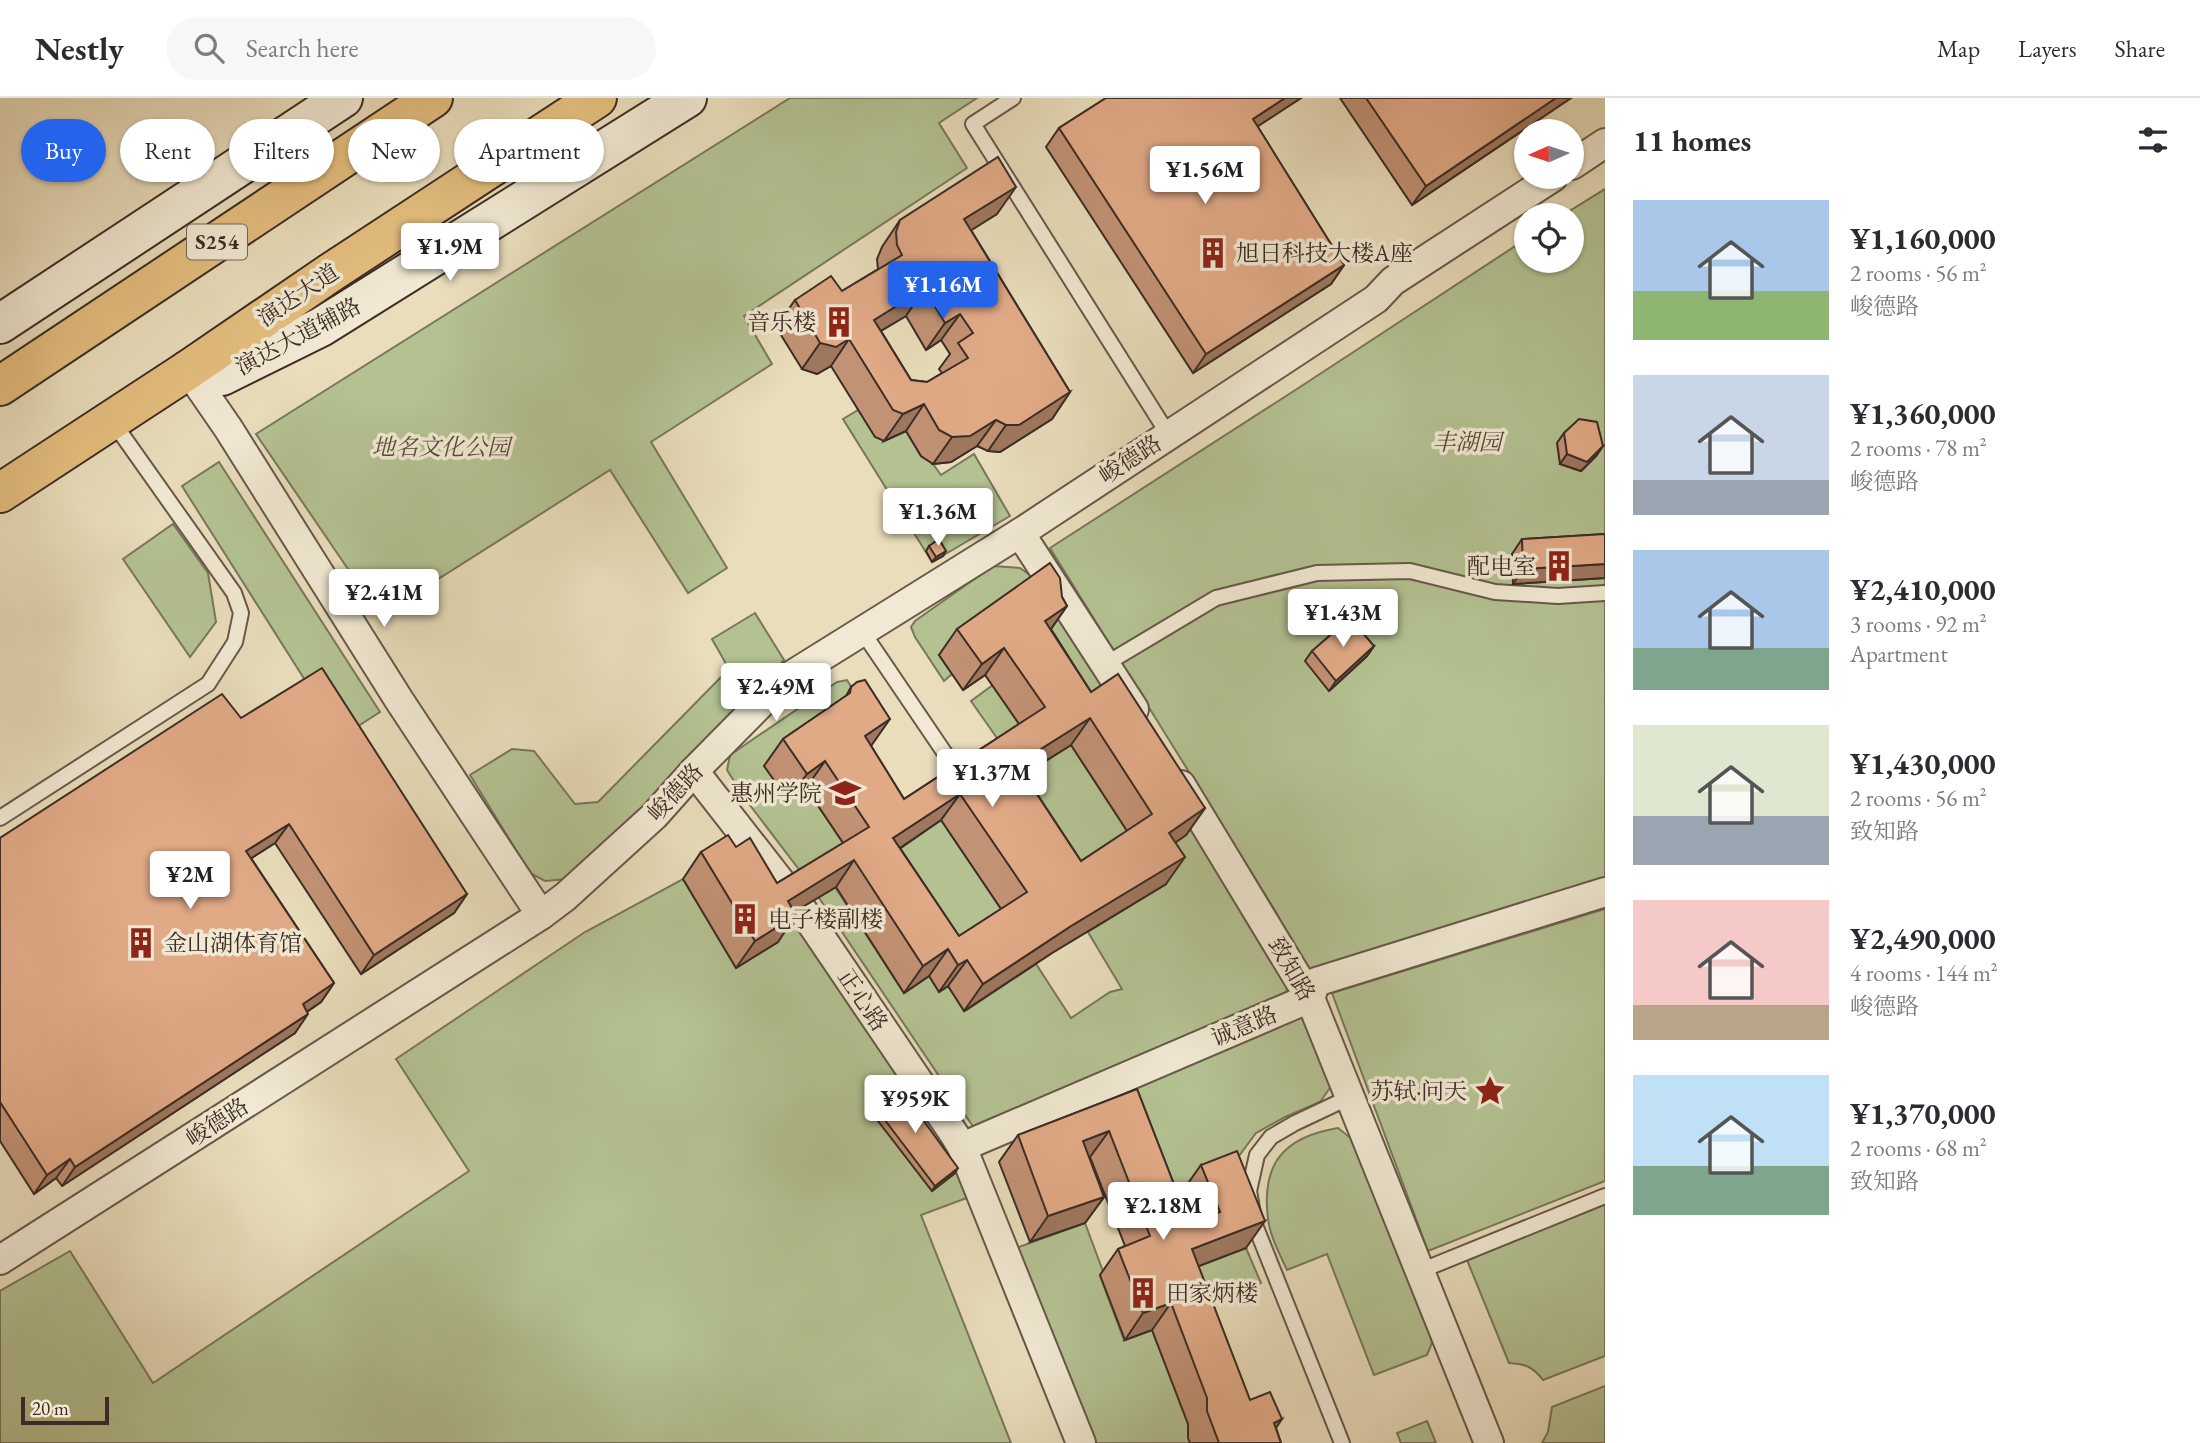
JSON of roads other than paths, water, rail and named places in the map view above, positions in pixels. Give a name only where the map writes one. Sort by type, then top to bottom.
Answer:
[{"type":"main road","points":[[0,324],[342,98]]},
{"type":"main road","name":"S254","points":[[0,386],[433,98]]},
{"type":"main road","name":"演达大道","points":[[0,493],[597,98]]},
{"type":"main road","name":"演达大道辅路","points":[[188,370],[222,376],[321,327],[687,98]]},
{"type":"street","points":[[1584,157],[1605,143]]},
{"type":"street","name":"峻德路","points":[[0,1259],[541,915],[565,897],[654,816],[694,771],[784,680],[1020,533],[1376,299],[1393,281],[1535,189]]},
{"type":"street","points":[[188,370],[541,915]]},
{"type":"street","points":[[1020,533],[1150,735]]},
{"type":"street","name":"致知路","points":[[1165,759],[1310,998],[1489,1443]]},
{"type":"street","name":"正心路","points":[[694,771],[801,908],[962,1147],[1081,1443]]},
{"type":"street","name":"诚意路","points":[[962,1147],[1310,998],[1316,982],[1605,892]]},
{"type":"lane","points":[[1013,98],[973,124],[1168,434]]},
{"type":"lane","points":[[0,818],[208,684],[235,642],[241,613],[234,593],[112,421]]},
{"type":"lane","points":[[1104,665],[1216,598],[1317,573],[1410,571],[1495,592],[1558,596],[1605,593]]},
{"type":"lane","points":[[862,631],[946,755]]},
{"type":"lane","points":[[1342,1443],[1255,1224],[1249,1191],[1257,1155],[1271,1137],[1350,1097]]},
{"type":"lane","points":[[1420,1271],[1605,1196]]},
{"type":"place","name":"旭日科技大楼A座","points":[[1213,253]]},
{"type":"place","name":"音乐楼","points":[[839,322]]},
{"type":"place","name":"配电室","points":[[1559,566]]},
{"type":"place","name":"惠州学院","points":[[845,793]]},
{"type":"place","name":"电子楼副楼","points":[[745,919]]},
{"type":"place","name":"金山湖体育馆","points":[[141,943]]},
{"type":"place","name":"苏轼·问天","points":[[1490,1091]]},
{"type":"place","name":"田家炳楼","points":[[1143,1293]]},
{"type":"park label","name":"丰湖园","points":[[1467,442]]},
{"type":"park label","name":"地名文化公园","points":[[441,447]]}]
